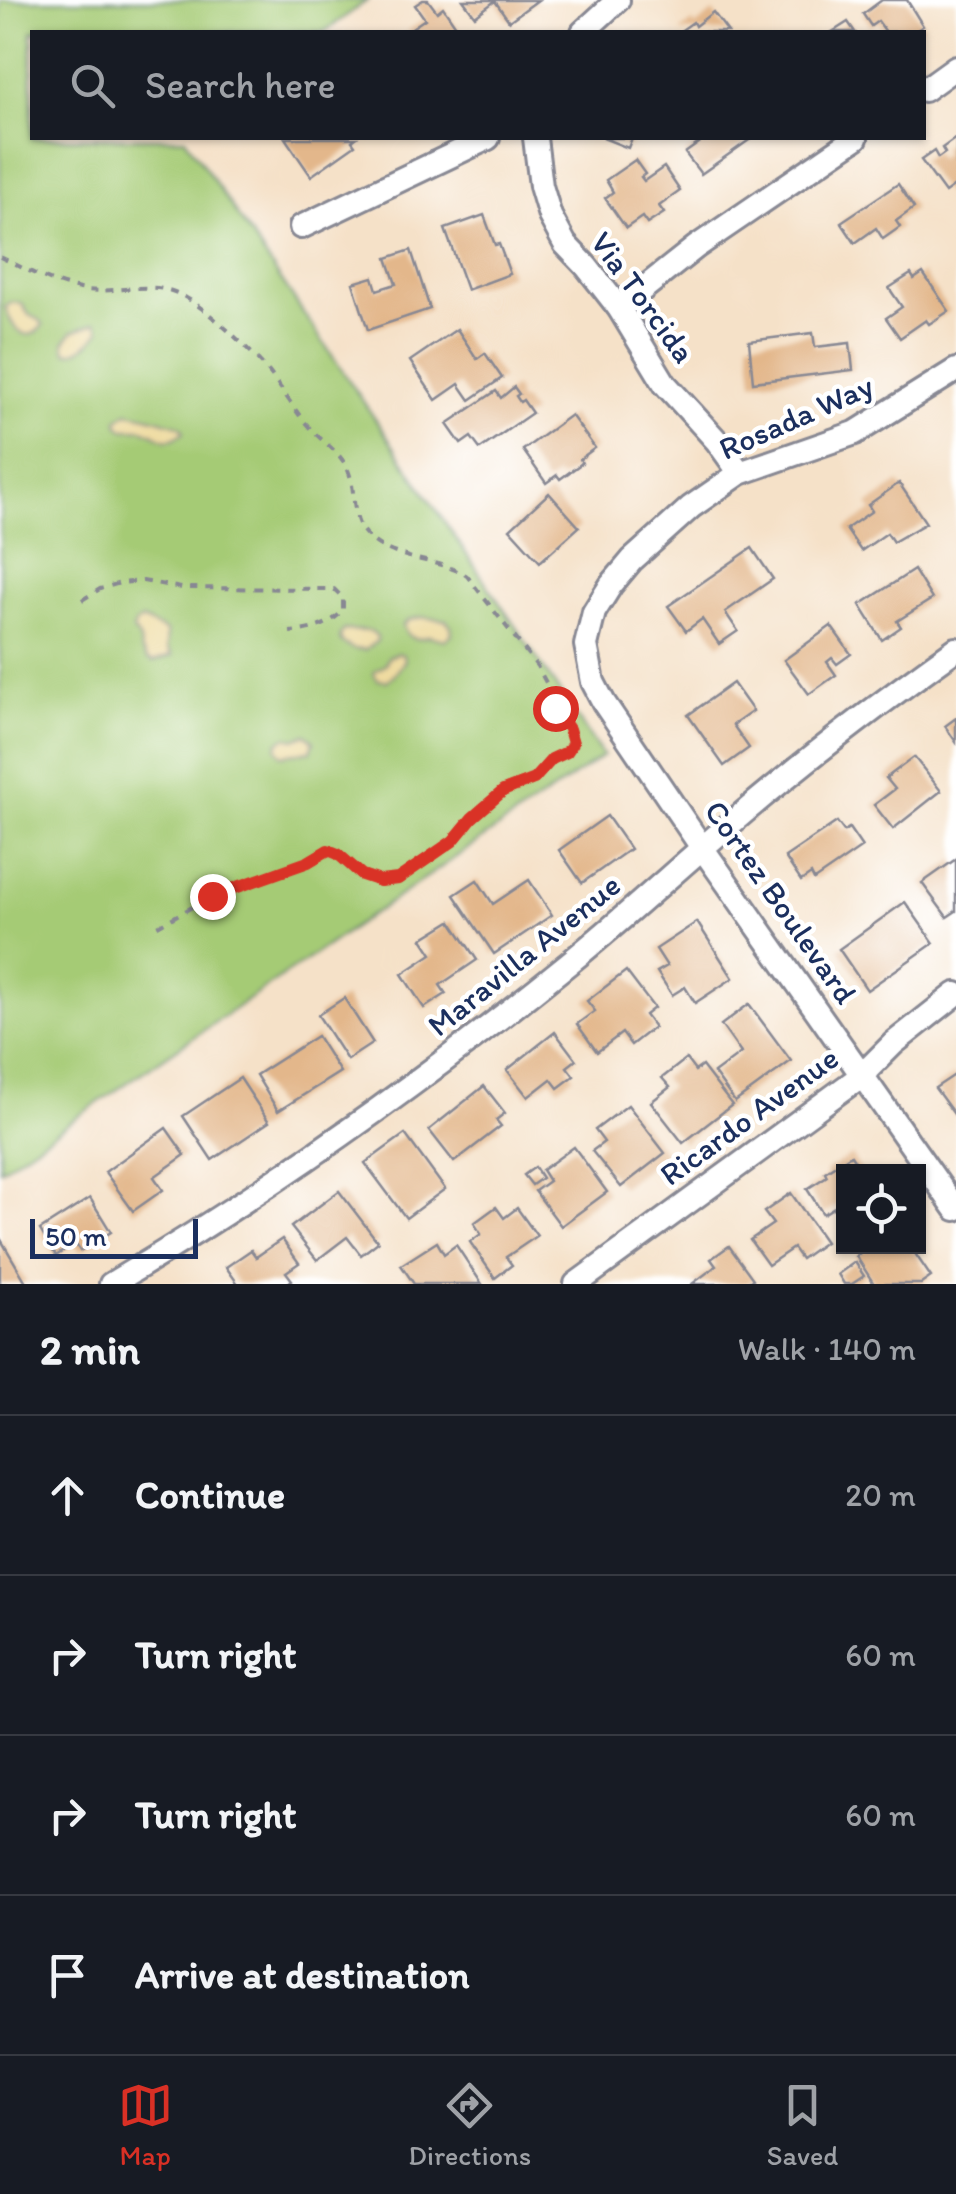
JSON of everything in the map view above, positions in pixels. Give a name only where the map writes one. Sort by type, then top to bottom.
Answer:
[{"type":"street","points":[[585,30],[618,0]]},
{"type":"street","points":[[926,89],[956,67]]},
{"type":"street","points":[[301,227],[484,140]]},
{"type":"street","name":"Via Torcida","points":[[535,140],[541,186],[550,216],[565,244],[619,308],[666,384],[740,473]]},
{"type":"street","points":[[619,308],[696,247],[853,140]]},
{"type":"street","name":"Rosada Way","points":[[592,620],[611,585],[632,560],[691,507],[740,473],[854,433],[956,370]]},
{"type":"street","name":"Cortez Boulevard","points":[[592,620],[586,645],[593,682],[604,703],[956,1209]]},
{"type":"street","name":"Maravilla Avenue","points":[[112,1284],[374,1112],[558,973],[863,715],[956,649]]},
{"type":"street","name":"Ricardo Avenue","points":[[576,1284],[861,1076],[956,994]]},
{"type":"path","points":[[0,258],[48,280],[81,289],[111,292],[167,288],[187,297],[248,350],[311,430],[346,465],[360,528],[374,542],[400,554],[454,567],[467,576],[537,666],[573,743],[534,779],[503,791],[453,841],[398,879],[380,881],[362,875],[328,850],[308,862],[222,892],[156,927]]},
{"type":"path","points":[[82,600],[120,583],[143,581],[182,588],[334,589],[343,598],[343,611],[332,622],[290,632]]},
{"type":"green space","points":[[0,0],[368,0],[327,30],[30,30],[30,140],[186,140],[603,756],[0,1170]]},
{"type":"sand","points":[[13,302],[22,304],[29,315],[41,321],[43,325],[37,332],[25,334],[15,327],[5,307]]},
{"type":"sand","points":[[96,323],[100,331],[89,343],[66,352],[64,343],[72,332]]},
{"type":"sand","points":[[127,412],[181,426],[184,432],[167,439],[142,429],[123,429],[118,419]]},
{"type":"sand","points":[[420,617],[446,620],[452,634],[445,640],[409,636],[403,625]]},
{"type":"sand","points":[[142,620],[166,631],[172,656],[153,662],[147,659],[133,630]]},
{"type":"sand","points":[[344,630],[371,631],[377,641],[365,650],[353,649],[341,642]]},
{"type":"sand","points":[[398,653],[405,660],[397,672],[387,681],[378,680],[375,671],[385,665],[388,657]]},
{"type":"sand","points":[[306,734],[314,741],[311,751],[282,755],[277,749],[285,737],[295,739]]},
{"type":"building","points":[[428,0],[437,12],[443,7],[459,30],[409,30],[425,19],[415,5]]},
{"type":"building","points":[[463,0],[538,0],[509,21],[495,1],[475,16]]},
{"type":"building","points":[[882,0],[907,0],[923,26],[917,30],[885,30],[878,21],[871,26],[863,14]]},
{"type":"building","points":[[713,12],[726,30],[682,30],[693,22],[695,26]]},
{"type":"building","points":[[848,22],[854,30],[835,30]]},
{"type":"building","points":[[956,138],[956,185],[945,193],[921,160],[934,151],[938,158],[945,153],[942,148]]},
{"type":"building","points":[[286,140],[353,140],[355,145],[311,176]]},
{"type":"building","points":[[608,140],[631,140],[628,148]]},
{"type":"building","points":[[703,140],[749,140],[701,174],[685,153]]},
{"type":"building","points":[[635,160],[645,174],[641,177],[644,181],[664,167],[680,191],[659,206],[664,213],[647,224],[642,217],[626,228],[605,198],[613,192],[606,180]]},
{"type":"building","points":[[898,184],[914,208],[896,221],[900,227],[883,239],[876,228],[855,243],[841,222]]},
{"type":"building","points":[[484,215],[510,274],[467,290],[445,229]]},
{"type":"building","points":[[411,250],[430,309],[368,330],[353,283],[373,277],[377,290],[396,284],[387,258]]},
{"type":"building","points":[[923,273],[949,311],[929,324],[926,320],[900,338],[886,318],[902,307],[889,288],[911,274],[914,279]]},
{"type":"building","points":[[457,329],[477,359],[485,353],[502,378],[470,400],[459,384],[436,400],[410,361]]},
{"type":"building","points":[[813,333],[815,347],[850,343],[853,370],[753,382],[749,341]]},
{"type":"building","points":[[514,387],[520,402],[523,400],[532,413],[480,449],[471,437],[461,444],[447,424],[496,391],[501,398]]},
{"type":"building","points":[[571,415],[595,448],[560,479],[557,475],[546,483],[523,450]]},
{"type":"building","points":[[899,483],[926,523],[893,542],[887,533],[861,551],[846,529],[872,511],[868,505]]},
{"type":"building","points":[[549,493],[579,527],[540,562],[510,529]]},
{"type":"building","points":[[752,548],[773,579],[725,612],[738,631],[719,644],[702,619],[686,631],[668,606]]},
{"type":"building","points":[[914,570],[932,599],[897,621],[901,627],[882,640],[860,605]]},
{"type":"building","points":[[831,626],[851,654],[837,664],[832,658],[827,662],[836,675],[809,694],[784,660]]},
{"type":"building","points":[[733,683],[753,711],[733,725],[749,748],[724,766],[688,715]]},
{"type":"building","points":[[956,718],[956,742],[945,726]]},
{"type":"building","points":[[914,757],[941,791],[893,829],[874,805],[895,789],[886,778]]},
{"type":"building","points":[[607,816],[630,849],[582,883],[559,850]]},
{"type":"building","points":[[837,822],[844,831],[849,828],[862,847],[814,880],[811,874],[801,881],[785,857]]},
{"type":"building","points":[[956,859],[956,911],[947,917],[922,883]]},
{"type":"building","points":[[477,880],[493,904],[529,880],[552,915],[494,954],[454,895]]},
{"type":"building","points":[[905,902],[934,943],[867,990],[839,949]]},
{"type":"building","points":[[451,921],[477,960],[440,985],[446,994],[424,1008],[402,974],[432,954],[422,939]]},
{"type":"building","points":[[697,922],[733,978],[695,1003],[685,987],[672,995],[657,972],[667,966],[656,949]]},
{"type":"building","points":[[626,971],[654,1008],[645,1015],[654,1027],[631,1045],[622,1033],[597,1052],[577,1024],[595,1011],[587,1001]]},
{"type":"building","points":[[344,998],[373,1043],[347,1060],[318,1015]]},
{"type":"building","points":[[749,1004],[791,1061],[735,1102],[714,1073],[741,1053],[721,1025]]},
{"type":"building","points":[[555,1032],[576,1060],[567,1067],[574,1076],[558,1088],[551,1079],[528,1097],[507,1070]]},
{"type":"building","points":[[317,1036],[340,1072],[278,1111],[256,1075]]},
{"type":"building","points":[[686,1059],[695,1071],[702,1066],[732,1105],[683,1143],[651,1102],[670,1087],[662,1078]]},
{"type":"building","points":[[956,1074],[956,1117],[935,1088]]},
{"type":"building","points":[[240,1078],[269,1122],[212,1160],[183,1116]]},
{"type":"building","points":[[484,1086],[505,1113],[496,1120],[501,1126],[454,1162],[429,1130]]},
{"type":"building","points":[[628,1105],[665,1153],[621,1187],[592,1151],[604,1142],[595,1130]]},
{"type":"building","points":[[166,1128],[185,1155],[154,1177],[163,1190],[133,1211],[105,1172]]},
{"type":"building","points":[[405,1134],[445,1189],[406,1218],[365,1163]]},
{"type":"building","points":[[574,1147],[607,1192],[561,1226],[535,1191],[549,1181],[542,1170]]},
{"type":"building","points":[[851,1155],[857,1164],[837,1164]]},
{"type":"building","points":[[836,1165],[836,1206],[823,1214],[807,1189],[827,1176],[825,1172]]},
{"type":"building","points":[[535,1167],[542,1178],[532,1185],[524,1175]]},
{"type":"building","points":[[339,1191],[378,1242],[361,1255],[347,1237],[317,1260],[291,1227]]},
{"type":"building","points":[[791,1193],[825,1242],[801,1259],[793,1248],[768,1265],[750,1240],[773,1224],[764,1212]]},
{"type":"building","points":[[90,1198],[111,1232],[80,1251],[75,1243],[56,1256],[40,1230]]},
{"type":"building","points":[[496,1207],[504,1218],[517,1208],[537,1236],[506,1257],[512,1265],[495,1278],[470,1242],[481,1234],[474,1223]]},
{"type":"building","points":[[0,1238],[26,1282],[23,1284],[0,1284]]},
{"type":"building","points":[[282,1239],[299,1263],[286,1272],[292,1280],[287,1284],[238,1284],[226,1267],[251,1250],[256,1257]]},
{"type":"building","points":[[437,1242],[444,1254],[456,1245],[482,1284],[414,1284],[401,1265]]},
{"type":"building","points":[[729,1246],[753,1279],[746,1284],[692,1284],[716,1266],[711,1259]]},
{"type":"building","points":[[915,1254],[931,1277],[921,1284],[874,1284],[856,1256]]},
{"type":"building","points":[[855,1262],[864,1276],[844,1284],[838,1274]]},
{"type":"route","points":[[212,896],[308,862],[328,850],[362,875],[380,881],[398,879],[453,841],[503,791],[534,779],[552,759],[567,752],[573,743],[555,708]]}]
